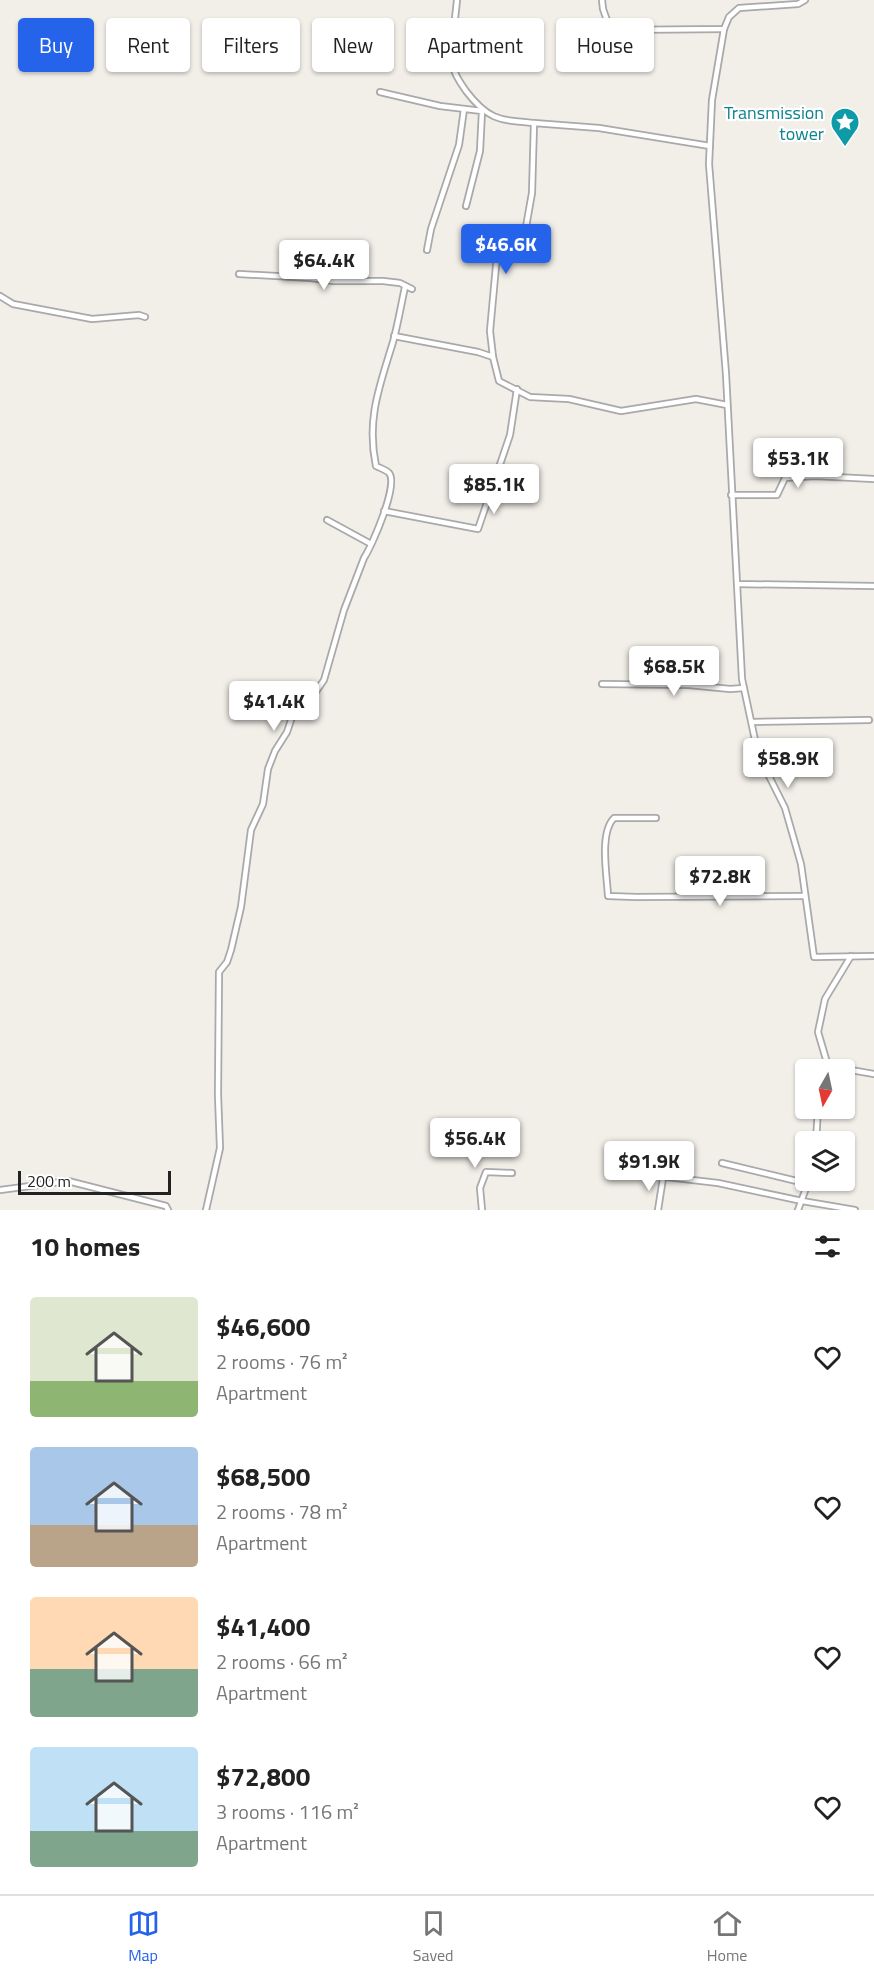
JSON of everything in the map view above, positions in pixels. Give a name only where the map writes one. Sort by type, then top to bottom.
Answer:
[{"type":"street","points":[[457,0],[453,35],[453,68],[463,88],[482,111],[507,121],[599,128],[710,146]]},
{"type":"street","points":[[602,0],[609,26],[618,30],[724,29]]},
{"type":"street","points":[[804,0],[798,4],[739,8],[729,17],[724,29],[712,100],[710,164],[744,688],[758,754],[786,808],[801,864],[814,957],[874,956]]},
{"type":"street","points":[[380,92],[440,106],[482,111],[480,151],[466,206]]},
{"type":"street","points":[[428,250],[431,229],[459,144],[464,109]]},
{"type":"street","points":[[534,123],[532,194],[521,255],[497,255],[490,331],[499,381],[530,397],[569,399],[621,411],[696,399],[727,405]]},
{"type":"street","points":[[239,274],[333,281],[383,281],[400,283],[412,289]]},
{"type":"street","points":[[215,1210],[206,1209],[220,1148],[219,972],[227,962],[231,950],[241,906],[251,830],[262,804],[268,769],[275,751],[287,732],[297,702],[304,694],[315,693],[324,680],[345,610],[384,511],[392,481],[389,473],[376,466],[374,405],[394,336],[405,287]]},
{"type":"street","points":[[0,296],[13,304],[92,319],[139,315],[145,317]]},
{"type":"street","points":[[394,336],[493,357]]},
{"type":"street","points":[[384,511],[478,529],[510,435],[517,389]]},
{"type":"street","points":[[731,495],[777,495],[785,478],[815,476],[874,479]]},
{"type":"street","points":[[327,520],[371,544]]},
{"type":"street","points":[[737,584],[874,586]]},
{"type":"street","points":[[603,684],[744,688]]},
{"type":"street","points":[[752,722],[869,720]]},
{"type":"street","points":[[656,818],[614,818],[607,827],[608,896],[804,896]]},
{"type":"street","points":[[825,1059],[818,1032],[825,999],[851,956]]},
{"type":"street","points":[[855,1072],[874,1074]]},
{"type":"street","points":[[722,1163],[795,1179]]},
{"type":"street","points":[[482,1210],[480,1188],[486,1172],[512,1173]]},
{"type":"street","points":[[624,1172],[718,1183],[855,1210]]},
{"type":"street","points":[[658,1210],[663,1178]]},
{"type":"street","points":[[0,1190],[68,1181],[166,1206],[168,1210]]},
{"type":"street","points":[[798,1210],[806,1191]]},
{"type":"place","name":"Transmission tower","points":[[845,148]]}]
